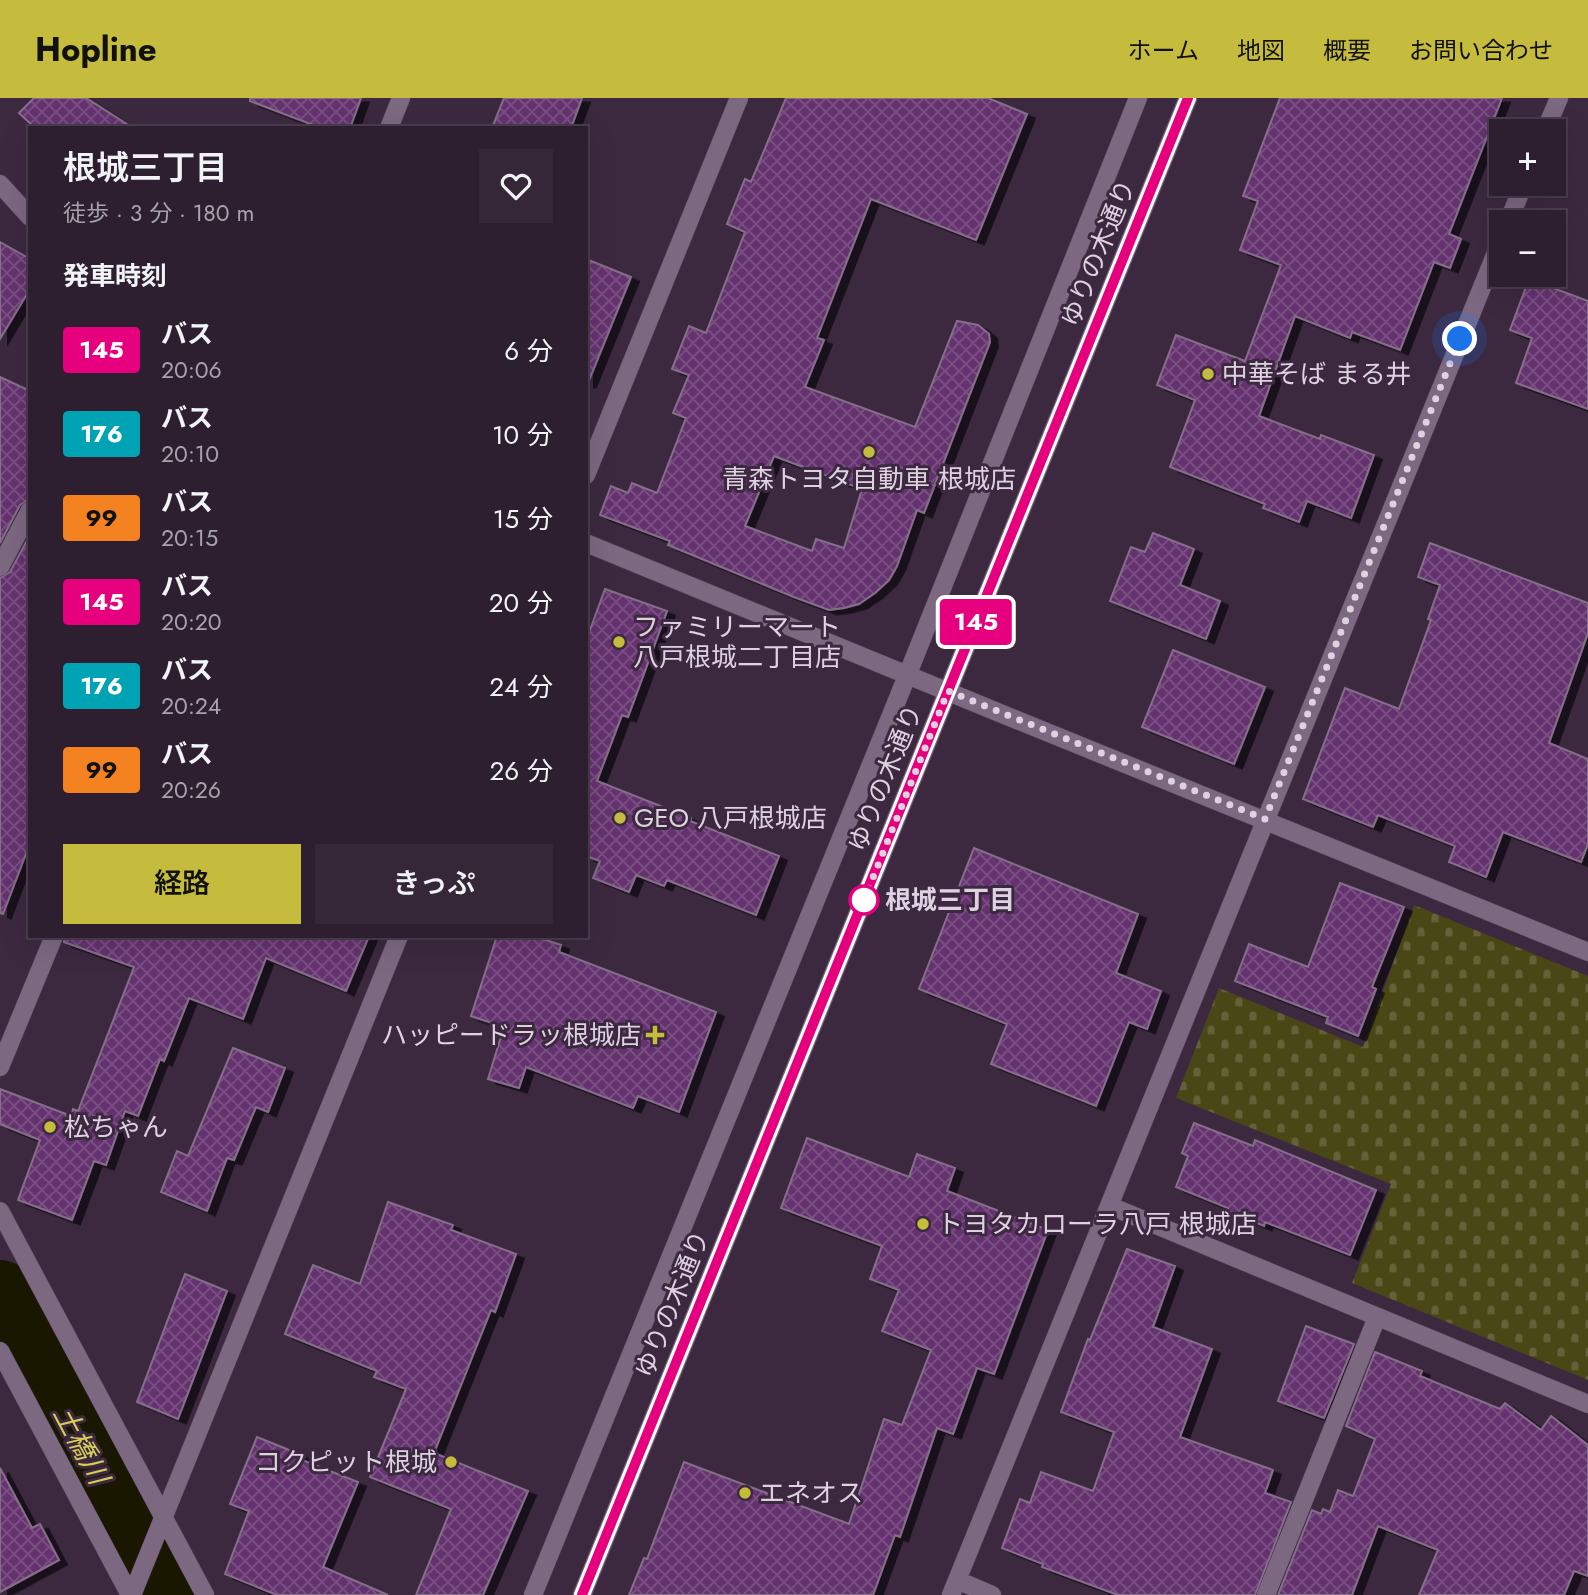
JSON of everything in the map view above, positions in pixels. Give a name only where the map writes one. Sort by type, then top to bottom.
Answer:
[{"type":"street","points":[[390,126],[401,98]]},
{"type":"street","points":[[588,470],[739,98]]},
{"type":"street","name":"ゆりの木通り","points":[[533,1595],[1139,98]]},
{"type":"street","name":"ゆりの木通り","points":[[582,1595],[1188,98]]},
{"type":"street","points":[[1550,119],[1559,98]]},
{"type":"street","points":[[0,184],[28,215]]},
{"type":"street","points":[[992,1595],[954,1588],[1489,270]]},
{"type":"street","points":[[0,567],[28,514]]},
{"type":"street","points":[[588,544],[1588,952]]},
{"type":"street","points":[[0,1067],[53,938]]},
{"type":"street","points":[[131,1595],[398,938]]},
{"type":"street","points":[[1110,1206],[1588,1404]]},
{"type":"street","points":[[0,1210],[205,1595]]},
{"type":"street","points":[[1266,1595],[1377,1317]]},
{"type":"street","points":[[0,1351],[131,1595]]},
{"type":"green space","points":[[1414,905],[1588,976],[1588,1380],[1352,1283],[1391,1184],[1176,1098],[1219,988],[1363,1047]]},
{"type":"building","points":[[34,98],[86,98],[130,126],[33,126],[19,113]]},
{"type":"building","points":[[250,98],[361,98],[351,126],[316,126],[250,101]]},
{"type":"building","points":[[504,98],[582,98],[572,126],[493,126]]},
{"type":"building","points":[[786,98],[988,98],[1027,114],[976,240],[871,199],[817,338],[824,340],[805,387],[915,427],[957,321],[978,325],[989,334],[990,342],[924,513],[917,510],[897,566],[889,580],[875,593],[859,604],[844,608],[829,610],[794,597],[668,545],[670,541],[600,515],[611,486],[628,493],[632,483],[657,493],[686,418],[673,413],[689,375],[672,369],[689,326],[706,333],[745,232],[727,224],[745,179],[751,182]],"holes":[[[774,456],[862,489],[844,548],[816,539],[812,551],[745,526]]]},
{"type":"building","points":[[1280,98],[1502,98],[1494,119],[1489,119],[1489,131],[1449,234],[1461,239],[1450,268],[1434,262],[1400,350],[1352,332],[1350,338],[1295,316],[1259,416],[1320,439],[1321,435],[1374,455],[1351,518],[1307,501],[1299,522],[1263,508],[1265,504],[1170,467],[1195,400],[1157,385],[1176,335],[1245,361],[1281,265],[1240,250],[1258,201],[1243,196]]},
{"type":"building","points":[[0,242],[28,258],[28,292],[0,339]]},
{"type":"building","points":[[588,260],[631,277],[588,383]]},
{"type":"building","points":[[1526,287],[1550,287],[1588,301],[1588,409],[1516,383],[1532,338],[1510,330]]},
{"type":"building","points":[[0,377],[28,390],[28,500],[20,505],[0,543]]},
{"type":"building","points":[[1153,533],[1194,549],[1180,585],[1220,601],[1206,639],[1110,601],[1131,547],[1145,552]]},
{"type":"building","points":[[28,539],[28,848],[3,914],[0,913],[0,578],[10,572]]},
{"type":"building","points":[[1430,543],[1588,603],[1588,633],[1549,743],[1588,759],[1588,844],[1581,862],[1503,832],[1486,877],[1449,862],[1455,846],[1378,815],[1373,827],[1303,799],[1345,688],[1399,709],[1431,620],[1428,619],[1440,585],[1418,577]]},
{"type":"building","points":[[605,589],[667,611],[628,717],[622,715],[597,781],[779,856],[756,915],[667,880],[664,886],[636,875],[629,892],[593,878],[600,861],[588,857],[588,636]]},
{"type":"building","points":[[1173,650],[1265,687],[1234,764],[1142,727]]},
{"type":"building","points":[[974,848],[1138,914],[1116,973],[1161,991],[1147,1029],[1129,1022],[1096,1106],[991,1064],[1007,1024],[919,989]]},
{"type":"building","points":[[1340,883],[1404,907],[1372,987],[1376,989],[1358,1036],[1326,1023],[1328,1017],[1235,981],[1249,944],[1308,967]]},
{"type":"building","points":[[65,938],[368,938],[346,991],[266,958],[243,1019],[189,998],[164,1061],[160,1059],[138,1116],[125,1111],[106,1165],[94,1161],[72,1220],[18,1200],[40,1140],[0,1124],[0,1089],[71,1116],[73,1109],[78,1111],[134,967],[64,942]]},
{"type":"building","points":[[496,938],[540,938],[561,945],[559,952],[716,1012],[679,1112],[638,1096],[633,1108],[526,1067],[519,1088],[488,1079],[504,1027],[471,1016]]},
{"type":"building","points":[[233,1048],[285,1068],[268,1112],[256,1107],[234,1160],[227,1158],[207,1211],[161,1192],[177,1151],[188,1156]]},
{"type":"building","points":[[1194,1123],[1253,1146],[1255,1140],[1376,1190],[1350,1255],[1265,1222],[1264,1226],[1176,1187],[1188,1156],[1182,1153]]},
{"type":"building","points":[[807,1138],[909,1177],[917,1154],[955,1168],[947,1191],[1048,1230],[994,1374],[977,1368],[953,1434],[937,1428],[900,1537],[895,1535],[873,1595],[629,1595],[644,1558],[647,1559],[684,1462],[849,1524],[884,1419],[902,1425],[931,1350],[882,1331],[899,1290],[870,1279],[882,1246],[781,1208]]},
{"type":"building","points":[[388,1202],[453,1225],[451,1230],[516,1254],[495,1312],[491,1310],[434,1453],[528,1491],[483,1595],[416,1595],[451,1509],[370,1477],[406,1389],[374,1377],[377,1371],[285,1334],[313,1265],[360,1284]]},
{"type":"building","points":[[1127,1249],[1175,1266],[1153,1327],[1212,1349],[1180,1437],[1273,1470],[1265,1493],[1291,1502],[1255,1595],[1118,1595],[1042,1567],[1043,1564],[1002,1548],[1020,1499],[1030,1503],[1041,1472],[1093,1491],[1114,1432],[1061,1412],[1088,1339],[1090,1340]]},
{"type":"building","points":[[185,1274],[227,1291],[178,1419],[137,1402]]},
{"type":"building","points":[[1306,1326],[1354,1344],[1324,1418],[1278,1401]]},
{"type":"building","points":[[1375,1352],[1422,1371],[1420,1376],[1500,1409],[1505,1403],[1541,1430],[1551,1416],[1588,1445],[1588,1576],[1574,1571],[1564,1595],[1419,1595],[1438,1550],[1378,1526],[1352,1595],[1278,1595],[1312,1510],[1321,1514],[1323,1509],[1330,1512],[1338,1490],[1353,1496],[1375,1439],[1346,1426]]},
{"type":"building","points":[[257,1437],[304,1456],[302,1460],[358,1482],[323,1567],[388,1595],[277,1595],[225,1574],[249,1511],[230,1504]]},
{"type":"building","points":[[0,1468],[32,1528],[40,1524],[59,1560],[0,1592]]},
{"type":"waterway","name":"土橋川","points":[[0,1295],[163,1595]]},
{"type":"bus line","name":"145","points":[[582,1595],[1188,98]]},
{"type":"place","name":"中華そば まる井","points":[[1208,374]]},
{"type":"place","name":"青森トヨタ自動車 根城店","points":[[869,452]]},
{"type":"place","name":"ファミリーマート 八戸根城二丁目店","points":[[619,642]]},
{"type":"place","name":"GEO 八戸根城店","points":[[620,818]]},
{"type":"place","name":"根城三丁目","points":[[864,900]]},
{"type":"place","name":"ハッピードラッ根城店","points":[[655,1035]]},
{"type":"place","name":"松ちゃん","points":[[50,1127]]},
{"type":"place","name":"トヨタカローラ八戸 根城店","points":[[923,1224]]},
{"type":"place","name":"コクピット根城","points":[[451,1462]]},
{"type":"place","name":"エネオス","points":[[745,1493]]},
{"type":"route","points":[[864,900],[948,691],[1265,819],[1460,339]]}]
